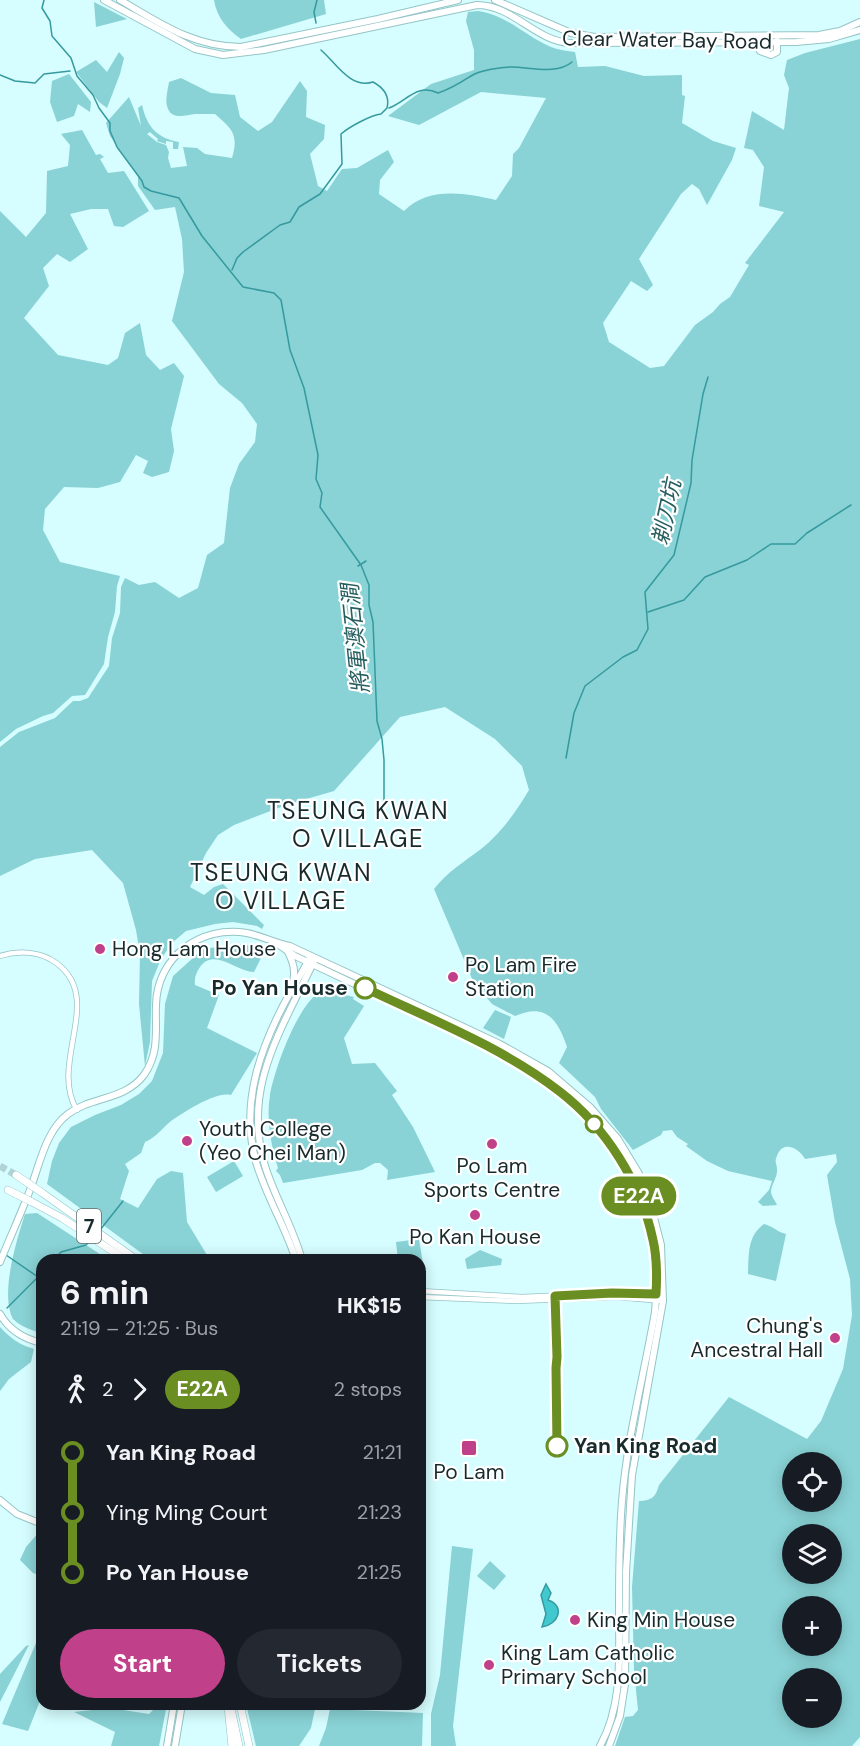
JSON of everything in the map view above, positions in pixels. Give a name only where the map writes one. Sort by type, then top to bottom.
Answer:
[{"type":"highway","name":"7","points":[[16,1175],[129,1254]]},
{"type":"highway","name":"7","points":[[8,1190],[62,1218],[117,1254]]},
{"type":"highway","points":[[230,1710],[237,1746]]},
{"type":"highway","points":[[241,1710],[249,1746]]},
{"type":"main road","name":"Clear Water Bay Road","points":[[104,0],[195,49],[223,55],[264,50],[477,5],[500,9],[548,38],[564,43],[756,43],[824,40],[860,30]]},
{"type":"main road","points":[[120,0],[197,41],[222,47],[241,47],[458,0]]},
{"type":"main road","name":"Clear Water Bay Road","points":[[495,0],[507,3],[560,28],[583,36],[595,37],[819,35],[840,31],[860,22]]},
{"type":"main road","points":[[560,28],[557,35],[564,43]]},
{"type":"main road","points":[[756,43],[760,51],[771,55],[777,52],[777,41],[766,37]]},
{"type":"main road","points":[[0,1262],[33,1184],[48,1141],[66,1115],[123,1093],[137,1083],[148,1069],[156,1045],[156,999],[160,978],[169,962],[183,948],[198,939],[226,932],[246,933],[290,946],[311,960],[496,1052],[544,1080],[583,1112],[603,1135],[635,1187],[653,1240],[660,1298],[628,1453],[619,1536],[618,1683],[612,1714],[600,1746]]},
{"type":"main road","points":[[279,944],[288,952],[293,962],[295,973],[290,992]]},
{"type":"main road","points":[[288,952],[311,960],[505,1046],[548,1071],[591,1107],[624,1149],[648,1194],[661,1245],[660,1298],[633,1467],[628,1529],[625,1684],[620,1716],[609,1746]]},
{"type":"main road","points":[[293,1254],[259,1172],[252,1144],[251,1095],[257,1068],[267,1041],[290,992],[311,960]]},
{"type":"main road","points":[[300,1254],[265,1167],[258,1137],[257,1107],[269,1056],[311,960]]},
{"type":"main road","points":[[0,1314],[24,1338],[36,1341]]},
{"type":"main road","points":[[0,1500],[17,1514],[36,1522]]},
{"type":"main road","points":[[167,1745],[173,1710]]},
{"type":"main road","points":[[175,1746],[181,1710]]},
{"type":"street","points":[[0,956],[29,953],[47,958],[62,968],[73,984],[78,1010],[68,1062],[68,1089],[76,1110]]},
{"type":"street","points":[[426,1292],[522,1297],[612,1293],[660,1298]]},
{"type":"street","points":[[426,1296],[517,1301],[616,1297],[660,1298]]},
{"type":"shaded area","points":[[214,0],[324,0],[326,14],[241,39],[223,22]]},
{"type":"shaded area","points":[[94,2],[127,19],[96,27]]},
{"type":"shaded area","points":[[478,11],[498,17],[551,47],[575,52],[578,67],[605,66],[644,76],[682,75],[682,95],[685,96],[682,123],[713,141],[736,148],[732,160],[707,205],[699,189],[692,184],[681,194],[639,259],[653,285],[647,291],[631,281],[603,323],[609,342],[650,368],[664,366],[695,325],[730,297],[749,265],[745,263],[784,212],[759,206],[764,167],[753,150],[744,148],[752,111],[784,130],[789,88],[784,75],[787,60],[860,39],[860,1737],[852,1746],[615,1746],[625,1717],[633,1716],[638,1710],[634,1670],[632,1587],[639,1501],[650,1499],[655,1495],[659,1485],[729,1397],[807,1439],[821,1421],[843,1369],[852,1315],[850,1279],[835,1222],[827,1175],[837,1162],[836,1154],[805,1159],[796,1149],[783,1148],[776,1158],[777,1172],[771,1192],[777,1205],[763,1206],[758,1202],[769,1190],[772,1181],[728,1171],[707,1161],[686,1146],[688,1144],[677,1137],[672,1130],[663,1131],[661,1135],[633,1150],[601,1109],[595,1097],[559,1063],[567,1047],[555,1022],[549,1016],[535,1011],[515,1016],[492,1004],[473,981],[434,889],[450,872],[488,843],[513,814],[529,790],[522,766],[495,739],[445,707],[400,717],[334,791],[289,804],[234,825],[218,835],[206,853],[190,887],[204,895],[214,887],[223,884],[264,925],[262,929],[233,922],[215,924],[186,931],[172,943],[161,959],[152,981],[150,1042],[145,1066],[139,1004],[140,954],[123,883],[92,850],[35,859],[0,876],[0,747],[19,732],[55,718],[73,701],[88,698],[109,666],[112,638],[120,613],[121,587],[125,578],[139,585],[155,582],[179,598],[198,588],[207,555],[224,543],[230,488],[239,464],[255,442],[257,424],[242,403],[219,384],[172,321],[184,272],[182,239],[175,207],[155,210],[138,186],[138,175],[110,136],[106,123],[129,97],[141,126],[138,108],[142,105],[147,120],[154,130],[165,138],[179,142],[178,149],[173,149],[173,142],[166,141],[166,144],[157,141],[158,139],[150,132],[147,134],[157,142],[166,145],[171,168],[187,166],[183,147],[197,148],[205,154],[232,158],[234,137],[230,128],[215,114],[179,116],[169,111],[166,101],[169,82],[181,78],[211,93],[235,95],[240,117],[258,131],[272,122],[300,81],[307,91],[306,117],[325,125],[324,139],[310,154],[318,186],[327,191],[342,169],[357,168],[388,150],[394,162],[380,180],[379,194],[404,211],[424,198],[436,195],[472,195],[496,200],[512,176],[513,154],[519,148],[546,98],[481,92],[419,125],[388,116],[431,84],[474,70],[474,50],[466,21],[468,12]]},
{"type":"shaded area","points":[[119,52],[124,58],[107,108],[99,102],[76,72],[96,60],[107,72]]},
{"type":"shaded area","points":[[69,74],[91,102],[90,112],[78,104],[74,116],[57,122],[50,102],[52,81]]},
{"type":"shaded area","points":[[82,130],[96,155],[100,154],[104,157],[100,159],[108,173],[124,171],[149,211],[123,227],[114,226],[108,209],[91,209],[70,214],[88,249],[70,262],[57,254],[43,268],[49,286],[24,318],[58,355],[108,365],[118,358],[125,333],[140,323],[146,355],[160,370],[174,363],[184,376],[171,429],[174,451],[169,472],[152,477],[143,473],[148,461],[136,455],[120,482],[98,488],[64,487],[45,509],[43,530],[60,562],[120,576],[115,612],[104,664],[85,695],[72,696],[53,713],[16,729],[0,742],[0,211],[26,237],[46,213],[47,171],[68,166],[70,145],[61,134]]},
{"type":"shaded area","points":[[238,944],[266,948],[254,972],[212,959],[200,967],[195,980],[195,985],[219,995],[207,1028],[257,1053],[231,1095],[209,1099],[171,1121],[145,1142],[141,1153],[125,1164],[129,1171],[120,1199],[138,1208],[157,1179],[171,1171],[183,1173],[187,1222],[206,1254],[143,1254],[47,1184],[59,1143],[71,1127],[121,1105],[139,1094],[152,1081],[163,1053],[165,1004],[173,976],[203,949]]},
{"type":"shaded area","points":[[323,990],[354,997],[353,999],[364,1006],[344,1038],[352,1064],[375,1063],[397,1091],[392,1095],[413,1127],[435,1172],[387,1180],[388,1170],[380,1163],[375,1163],[362,1170],[283,1183],[276,1171],[278,1168],[270,1132],[272,1084],[282,1053],[297,1021],[314,996]]},
{"type":"shaded area","points":[[495,1010],[511,1017],[504,1039],[483,1028]]},
{"type":"shaded area","points":[[234,1161],[243,1176],[216,1192],[207,1177]]},
{"type":"shaded area","points":[[37,1213],[100,1254],[36,1254],[36,1331],[13,1319],[9,1308],[11,1268],[25,1214]]},
{"type":"shaded area","points":[[764,1224],[786,1234],[776,1281],[748,1274],[752,1240],[754,1234]]},
{"type":"shaded area","points":[[419,1239],[421,1254],[397,1254],[396,1242]]},
{"type":"shaded area","points":[[480,1250],[502,1259],[501,1265],[467,1269],[465,1259]]},
{"type":"shaded area","points":[[0,1327],[16,1341],[34,1349],[31,1362],[9,1379],[0,1391]]},
{"type":"shaded area","points":[[36,1536],[36,1574],[20,1560],[26,1547]]},
{"type":"shaded area","points":[[452,1546],[473,1549],[453,1726],[456,1746],[431,1746],[431,1714],[440,1675]]},
{"type":"shaded area","points":[[490,1561],[506,1576],[494,1590],[477,1576]]},
{"type":"shaded area","points":[[546,1584],[551,1593],[548,1600],[557,1606],[558,1615],[548,1626],[542,1627],[546,1614],[541,1595]]},
{"type":"shaded area","points":[[36,1643],[36,1710],[28,1731],[2,1724]]},
{"type":"shaded area","points":[[29,1645],[0,1702],[0,1674]]},
{"type":"shaded area","points":[[123,1710],[149,1714],[153,1710],[166,1710],[159,1746],[111,1746],[115,1732],[74,1712]]},
{"type":"shaded area","points":[[247,1710],[315,1710],[311,1728],[299,1746],[256,1746]]},
{"type":"shaded area","points":[[330,1710],[423,1713],[422,1746],[319,1746]]},
{"type":"waterway","name":"將軍澳石澗","points":[[44,0],[42,8],[50,21],[52,36],[71,58],[77,76],[93,95],[110,123],[110,131],[117,147],[144,187],[179,198],[202,236],[243,287],[274,293],[281,300],[290,350],[304,388],[318,455],[316,479],[322,493],[320,507],[361,565],[369,585],[369,605],[373,622],[377,721],[384,760],[384,811]]},
{"type":"waterway","points":[[316,23],[314,12],[317,0]]},
{"type":"waterway","points":[[232,270],[237,258],[243,252],[280,225],[290,222],[299,207],[320,194],[342,164],[341,134],[360,122],[381,114],[387,108],[387,96],[380,87],[373,82],[357,82],[350,78],[321,50]]},
{"type":"waterway","points":[[389,108],[412,94],[424,90],[438,93],[485,71],[512,67],[551,69],[566,66],[572,62]]},
{"type":"waterway","points":[[0,75],[15,81],[35,83],[44,74],[70,71]]},
{"type":"waterway","name":"剃刀坑","points":[[566,758],[574,713],[585,686],[623,657],[637,650],[648,629],[645,592],[674,555],[691,483],[692,460],[708,377]]},
{"type":"waterway","points":[[648,612],[684,600],[705,577],[747,560],[771,544],[795,544],[807,533],[851,505]]},
{"type":"waterway","name":"將軍澳石澗","points":[[358,566],[366,561]]},
{"type":"waterway","points":[[100,1230],[123,1201]]},
{"type":"waterway","points":[[59,1254],[86,1245],[91,1240]]},
{"type":"waterway","points":[[6,1255],[36,1276]]},
{"type":"waterway","points":[[7,1308],[36,1279]]},
{"type":"tunnel","points":[[0,1166],[16,1175]]},
{"type":"bus line","name":"E22A","points":[[365,988],[496,1052],[530,1071],[561,1093],[599,1130],[624,1167],[644,1208],[653,1240],[657,1275],[656,1294],[612,1293],[555,1296],[557,1446]]},
{"type":"place","name":"Hong Lam House","points":[[100,949]]},
{"type":"place","name":"Po Lam Fire Station","points":[[453,977]]},
{"type":"place","name":"Po Yan House","points":[[365,988]]},
{"type":"place","name":"Youth College (Yeo Chei Man)","points":[[187,1141]]},
{"type":"place","name":"Po Lam Sports Centre","points":[[492,1144]]},
{"type":"place","name":"Po Kan House","points":[[475,1215]]},
{"type":"place","name":"Chung's Ancestral Hall","points":[[835,1338]]},
{"type":"place","name":"Yan King Road","points":[[557,1446]]},
{"type":"place","name":"Po Lam","points":[[469,1448]]},
{"type":"place","name":"King Min House","points":[[575,1620]]},
{"type":"place","name":"King Lam Catholic Primary School","points":[[489,1665]]},
{"type":"district","name":"TSEUNG KWAN O VILLAGE","points":[[358,825]]},
{"type":"district","name":"TSEUNG KWAN O VILLAGE","points":[[281,887]]}]
